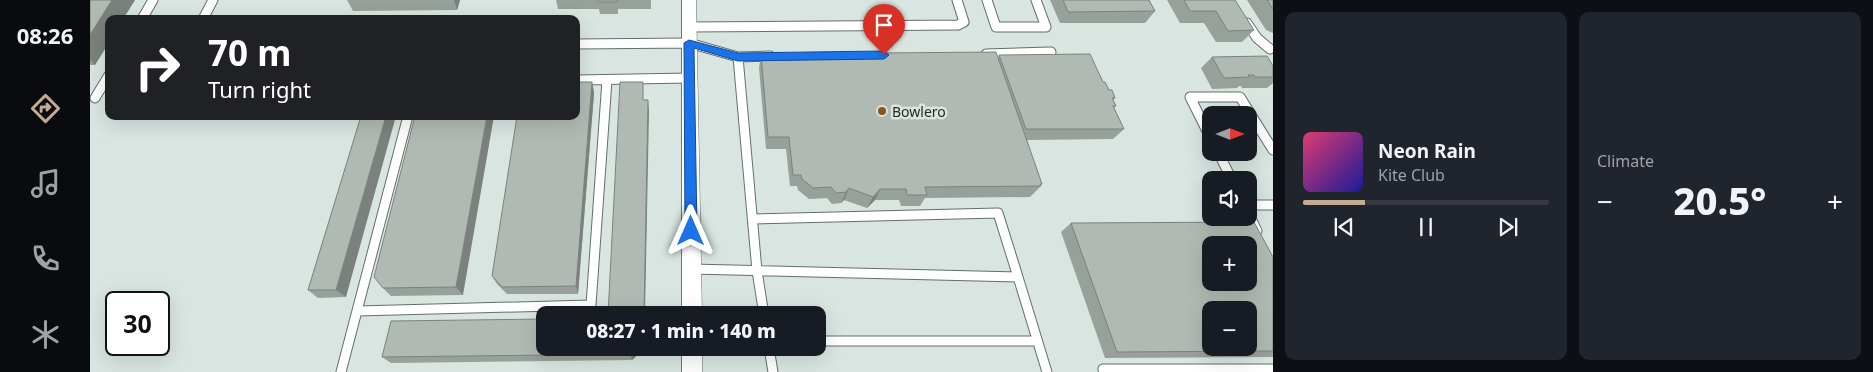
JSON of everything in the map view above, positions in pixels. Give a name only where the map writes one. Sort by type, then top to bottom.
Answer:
[{"type":"street","points":[[689,0],[692,306]]},
{"type":"street","points":[[692,356],[692,372]]},
{"type":"lane","points":[[144,15],[153,0]]},
{"type":"lane","points":[[205,15],[213,0]]},
{"type":"lane","points":[[580,44],[689,35],[958,25],[964,22],[957,0]]},
{"type":"lane","points":[[987,0],[996,28],[1046,27],[1036,0]]},
{"type":"lane","points":[[1242,15],[1256,38],[1270,49]]},
{"type":"lane","points":[[689,35],[738,57],[776,56]]},
{"type":"lane","points":[[977,54],[1051,52]]},
{"type":"lane","points":[[738,57],[757,271],[763,306]]},
{"type":"lane","points":[[580,80],[690,78]]},
{"type":"lane","points":[[358,311],[590,305],[607,80]]},
{"type":"lane","points":[[96,98],[105,82]]},
{"type":"lane","points":[[1202,121],[1190,97],[1240,97],[1246,106]]},
{"type":"lane","points":[[341,372],[407,120]]},
{"type":"lane","points":[[1258,126],[1273,150]]},
{"type":"lane","points":[[1257,205],[1273,205]]},
{"type":"lane","points":[[753,219],[998,213],[1047,372]]},
{"type":"lane","points":[[1255,226],[1261,239]]},
{"type":"lane","points":[[691,269],[1018,277]]},
{"type":"lane","points":[[826,341],[1038,341]]},
{"type":"lane","points":[[770,356],[773,372]]},
{"type":"lane","points":[[1104,372],[1103,370],[1273,370]]},
{"type":"building","points":[[90,0],[112,0],[90,35]]},
{"type":"building","points":[[598,0],[617,0],[617,2],[598,2]]},
{"type":"building","points":[[1063,0],[1149,0],[1155,11],[1068,12]]},
{"type":"building","points":[[1184,0],[1235,0],[1254,30],[1228,31],[1216,11],[1190,11]]},
{"type":"building","points":[[1267,0],[1273,0],[1273,9]]},
{"type":"building","name":"Bowlero","points":[[996,52],[1042,184],[1040,184],[1041,186],[925,187],[927,195],[907,195],[906,189],[880,189],[873,197],[849,188],[846,192],[836,193],[831,187],[813,188],[802,179],[801,175],[793,175],[789,137],[768,137],[761,54]]},
{"type":"building","points":[[1090,54],[1103,82],[1105,82],[1109,90],[1112,90],[1115,98],[1112,98],[1116,106],[1113,106],[1124,129],[1026,129],[999,55]]},
{"type":"building","points":[[1267,56],[1273,66],[1273,77],[1248,75],[1250,77],[1224,78],[1212,57]]},
{"type":"building","points":[[580,82],[592,82],[576,286],[502,287],[492,276],[516,120],[580,120]]},
{"type":"building","points":[[620,82],[643,82],[643,100],[648,100],[644,306],[608,306]]},
{"type":"building","points":[[360,120],[385,120],[336,290],[308,290]]},
{"type":"building","points":[[414,120],[486,120],[456,287],[383,288],[374,277]]},
{"type":"building","points":[[1202,222],[1202,226],[1256,226],[1273,257],[1273,351],[1257,351],[1257,301],[1202,301],[1202,351],[1117,352],[1071,223]]},
{"type":"building","points":[[536,319],[536,355],[382,357],[391,321]]},
{"type":"place","name":"Bowlero","points":[[882,111]]},
{"type":"route","points":[[691,231],[689,43],[738,57],[884,55]]}]
